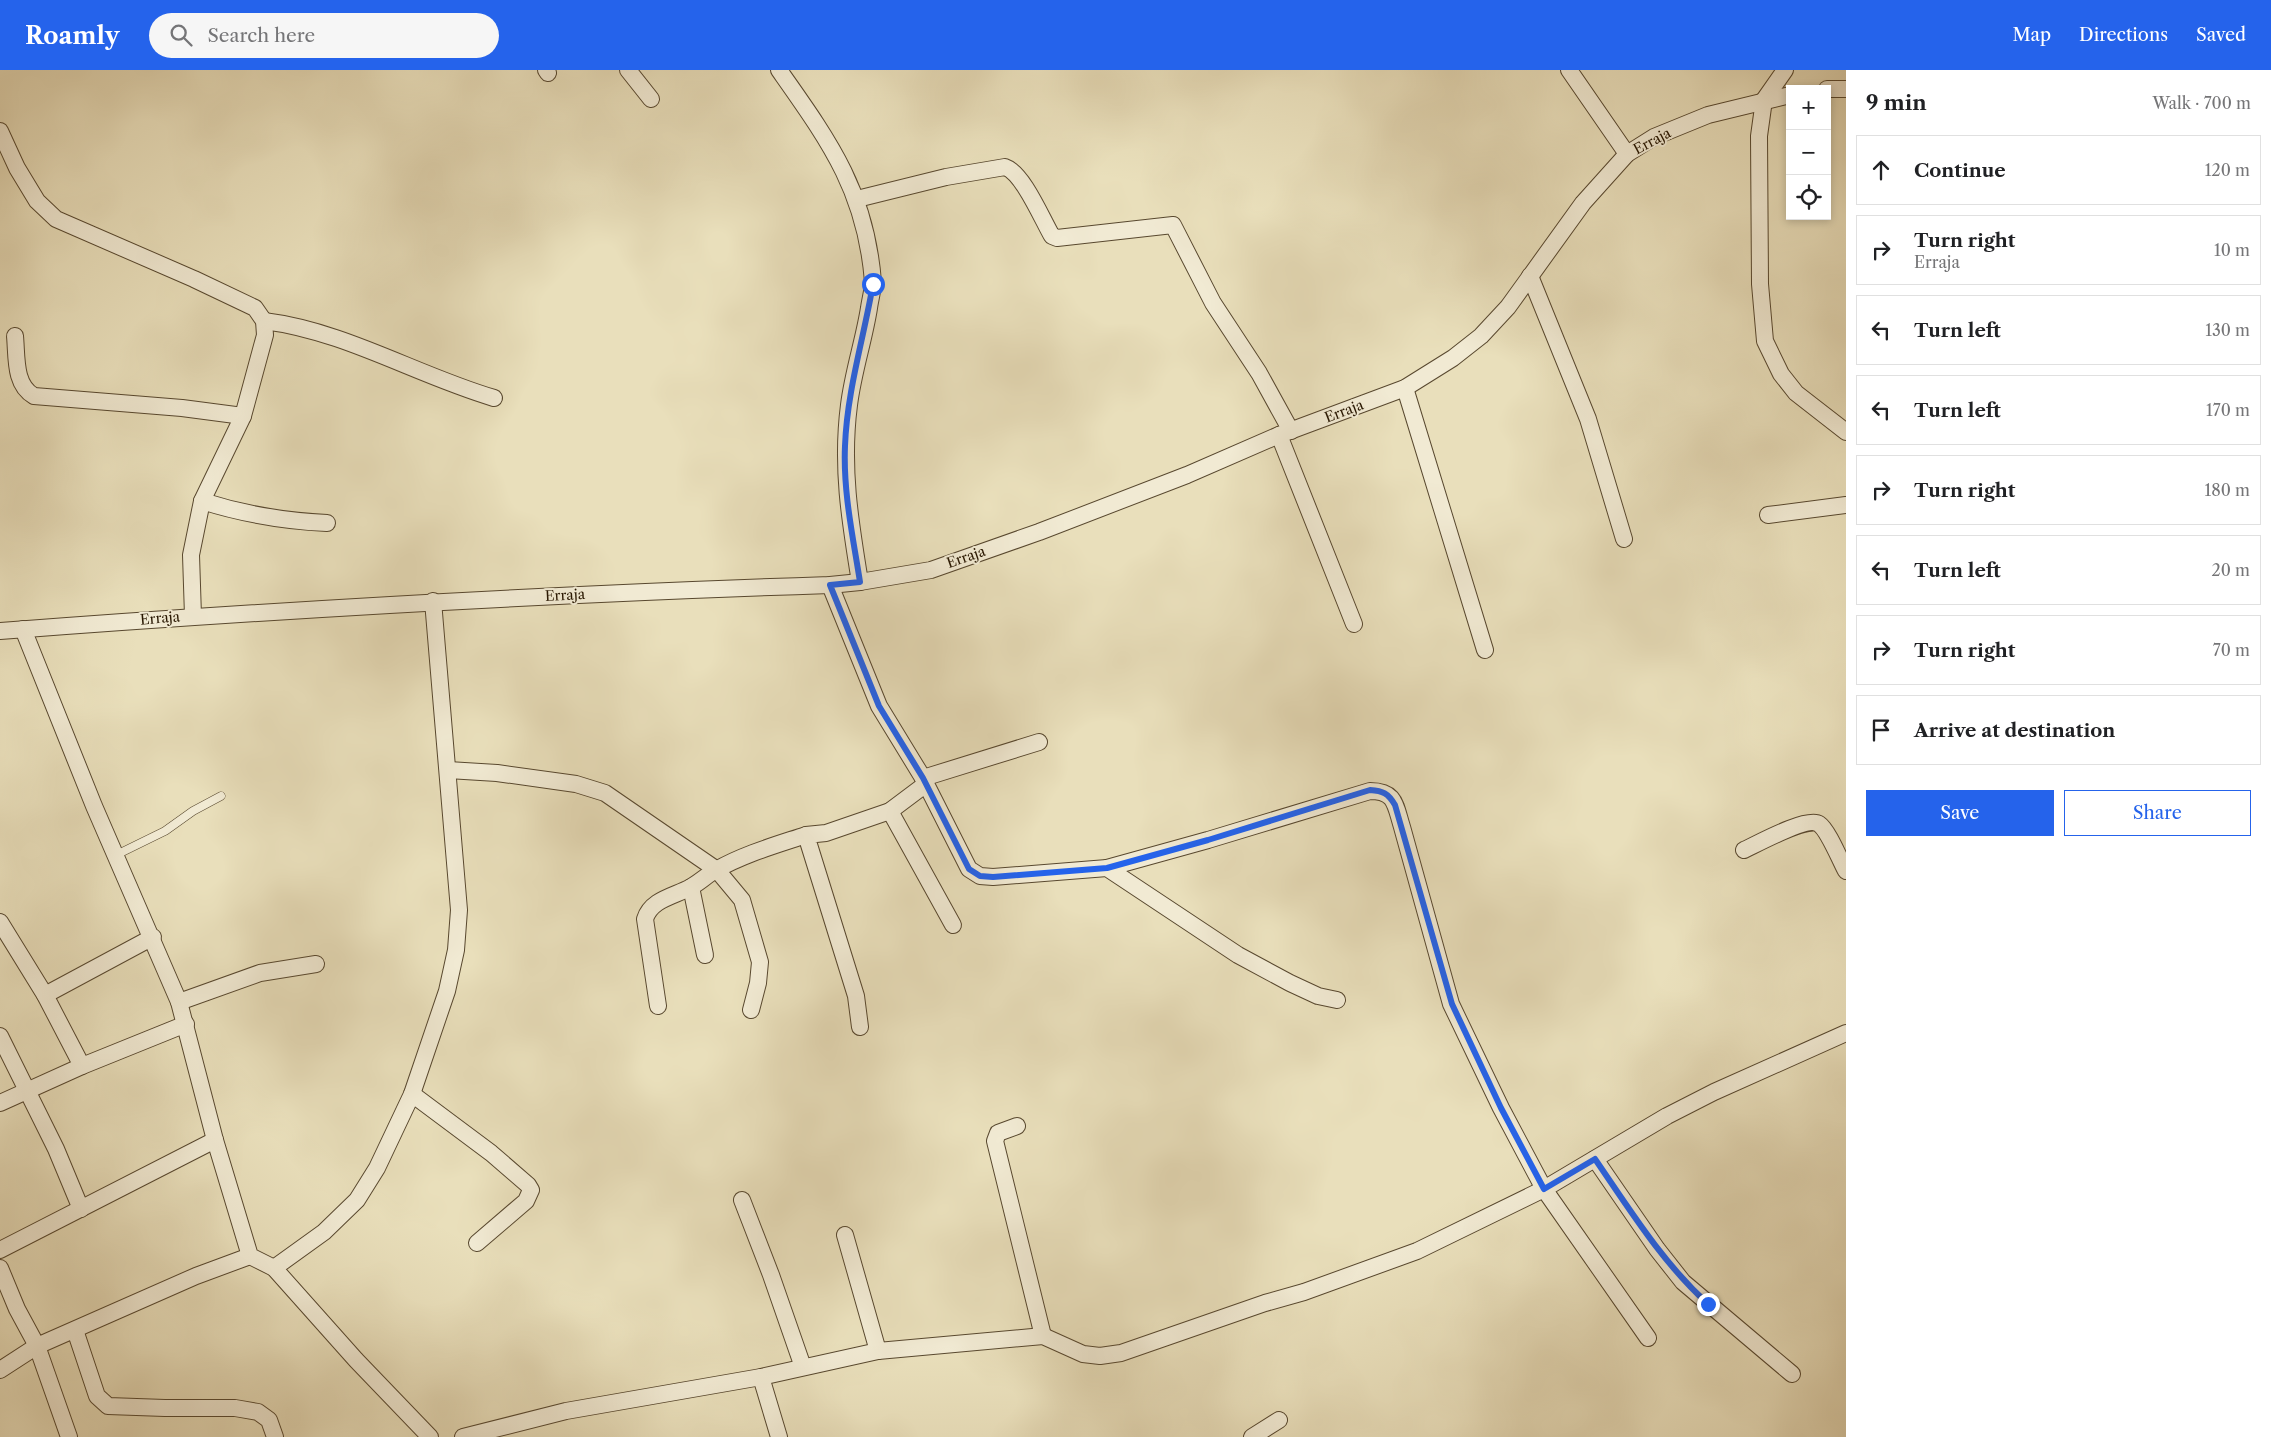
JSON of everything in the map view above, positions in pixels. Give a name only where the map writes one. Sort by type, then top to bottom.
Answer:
[{"type":"street","points":[[628,70],[651,99]]},
{"type":"street","points":[[778,70],[827,138],[857,199],[866,237],[873,284],[849,403],[845,446],[848,507],[860,582]]},
{"type":"street","points":[[1569,70],[1627,154]]},
{"type":"street","points":[[1785,70],[1764,100],[1759,136],[1760,284],[1765,341],[1781,374],[1796,393],[1846,432]]},
{"type":"street","points":[[1831,89],[1846,89]]},
{"type":"street","name":"Erraja","points":[[0,631],[192,616],[433,601],[830,585],[931,570],[1188,475],[1285,433],[1405,388],[1453,358],[1481,336],[1508,307],[1583,203],[1627,154],[1654,137],[1708,116],[1764,100],[1786,97]]},
{"type":"street","points":[[0,131],[17,168],[37,201],[56,219],[247,304],[255,308],[264,321],[265,334],[243,416],[202,501],[191,555],[192,616]]},
{"type":"street","points":[[857,199],[946,177],[1005,167],[1010,169],[1022,183],[1052,236],[1057,238],[1174,225],[1213,303],[1259,373],[1285,433],[1354,624]]},
{"type":"street","points":[[1530,276],[1588,419],[1624,539]]},
{"type":"street","points":[[264,321],[323,332],[464,389],[494,398]]},
{"type":"street","points":[[15,336],[20,384],[25,391],[34,396],[182,408],[243,416]]},
{"type":"street","points":[[1405,388],[1485,650]]},
{"type":"street","points":[[202,501],[225,508],[288,521],[327,523]]},
{"type":"street","points":[[1768,515],[1846,505]]},
{"type":"street","points":[[830,585],[879,706],[924,781],[966,864],[969,869],[980,876],[1040,874],[1107,868],[1208,840],[1370,790],[1382,791],[1389,795],[1397,812],[1452,1004],[1501,1108],[1544,1189],[1648,1338]]},
{"type":"street","points":[[274,1268],[324,1232],[357,1200],[377,1168],[412,1094],[446,991],[456,950],[459,910],[433,601]]},
{"type":"street","points":[[23,630],[179,1002],[215,1140],[250,1256],[274,1268],[356,1360],[430,1437]]},
{"type":"street","points":[[658,1006],[645,919],[647,912],[655,904],[691,887],[717,870],[757,851],[806,835],[826,833],[890,811],[924,781],[1039,742]]},
{"type":"street","points":[[448,770],[497,773],[576,784],[605,793],[717,870],[742,900],[760,962],[758,983],[751,1010]]},
{"type":"street","points":[[890,811],[953,925]]},
{"type":"street","points":[[1744,850],[1798,826],[1812,822],[1819,824],[1825,831],[1846,871]]},
{"type":"street","points":[[806,835],[856,996],[860,1028]]},
{"type":"street","points":[[1107,868],[1238,955],[1318,996],[1337,1000]]},
{"type":"street","points":[[691,887],[705,955]]},
{"type":"street","points":[[0,922],[45,995],[82,1066]]},
{"type":"street","points":[[45,995],[153,938]]},
{"type":"street","points":[[179,1002],[260,973],[316,964]]},
{"type":"street","points":[[0,1103],[82,1066],[186,1024]]},
{"type":"street","points":[[463,1437],[566,1411],[760,1377],[878,1351],[1043,1336],[1083,1354],[1100,1356],[1121,1353],[1265,1302],[1304,1292],[1417,1251],[1544,1189],[1667,1116],[1698,1100],[1846,1033]]},
{"type":"street","points":[[0,1036],[56,1148],[81,1209]]},
{"type":"street","points":[[412,1094],[491,1153],[528,1184],[531,1190],[526,1201],[477,1243]]},
{"type":"street","points":[[1016,1126],[998,1133],[995,1141],[1043,1336]]},
{"type":"street","points":[[0,1250],[215,1140]]},
{"type":"street","points":[[1595,1159],[1657,1249],[1683,1282],[1792,1374]]},
{"type":"street","points":[[742,1200],[803,1366]]},
{"type":"street","points":[[845,1236],[878,1351]]},
{"type":"street","points":[[0,1370],[37,1346],[196,1276],[250,1256]]},
{"type":"street","points":[[0,1268],[17,1309],[37,1346],[70,1437]]},
{"type":"street","points":[[75,1330],[98,1396],[108,1406],[235,1408],[258,1412],[269,1420],[274,1437]]},
{"type":"street","points":[[760,1377],[779,1437]]},
{"type":"street","points":[[1252,1437],[1279,1420]]},
{"type":"lane","points":[[116,855],[165,831],[192,811],[221,796]]},
{"type":"route","points":[[873,284],[849,403],[845,446],[848,507],[860,582],[830,585],[879,706],[923,778],[969,869],[980,876],[993,877],[1107,868],[1208,840],[1370,790],[1382,791],[1389,795],[1395,805],[1452,1004],[1501,1108],[1544,1189],[1595,1159],[1657,1249],[1683,1282],[1708,1304]]}]
